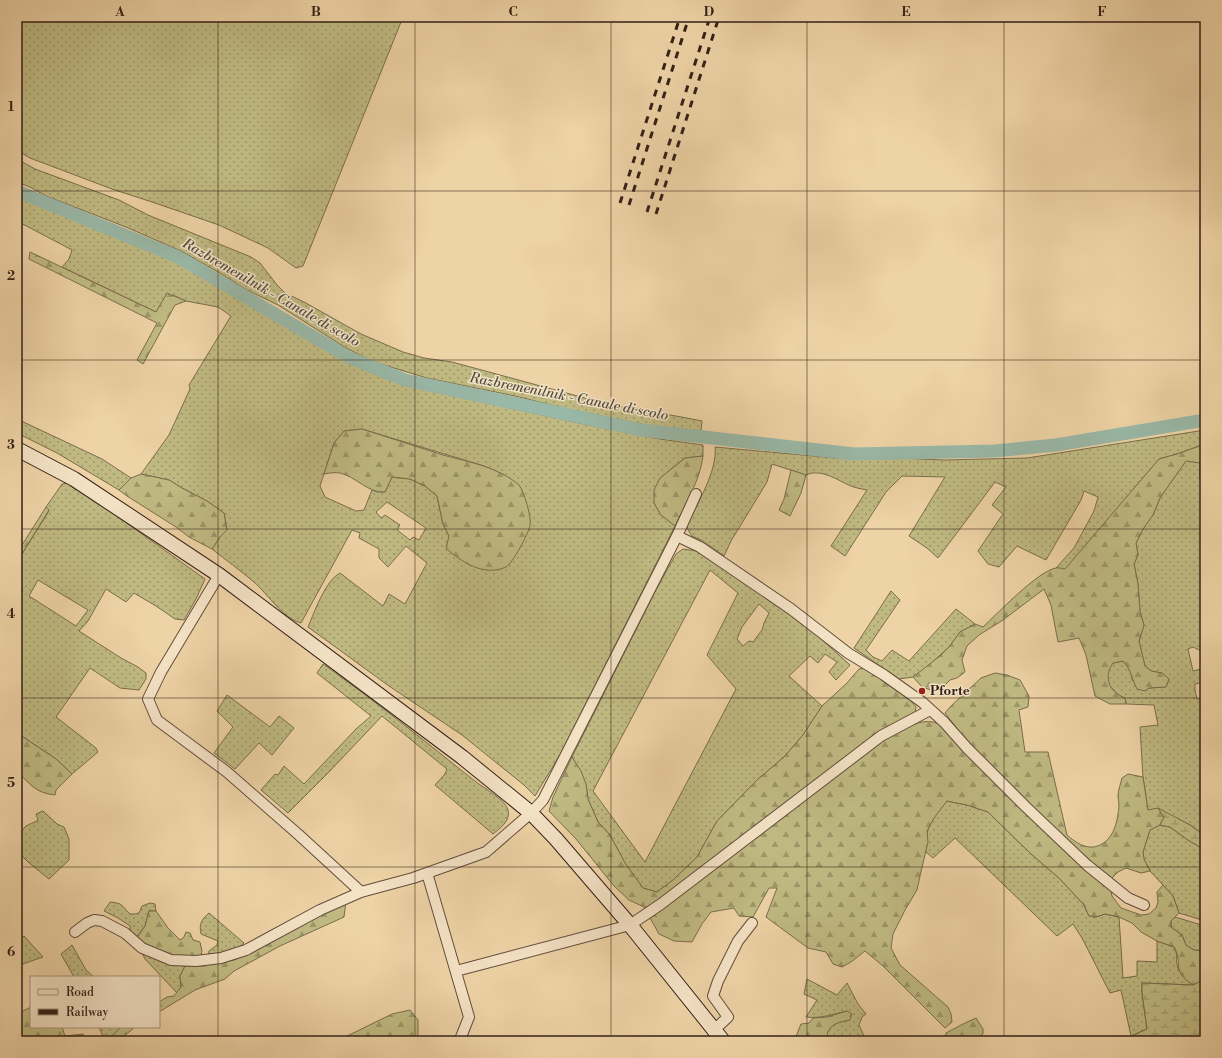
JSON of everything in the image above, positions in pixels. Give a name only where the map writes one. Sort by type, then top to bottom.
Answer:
[{"type":"main road","points":[[17,449],[74,478],[218,575],[462,757],[531,813],[556,839],[630,925],[723,1041]]},
{"type":"street","points":[[75,932],[87,923],[94,920],[102,921],[125,933],[142,948],[171,960],[196,961],[221,958],[246,950],[320,910],[361,892],[428,873],[486,852],[531,813],[543,800],[677,536],[696,494]]},
{"type":"street","points":[[677,536],[700,547],[784,605],[848,653],[884,675],[930,710],[944,722],[967,748],[1026,807],[1087,865],[1128,898],[1144,905]]},
{"type":"street","points":[[218,575],[161,672],[148,699],[157,720],[227,772],[361,892]]},
{"type":"street","points":[[456,971],[630,925],[661,904],[881,736],[910,722],[930,710]]},
{"type":"street","points":[[428,873],[469,1018],[458,1041]]},
{"type":"street","points":[[714,1030],[728,1017],[713,996],[718,981],[738,941],[752,923]]},
{"type":"green space","points":[[17,17],[403,17],[303,266],[296,268],[268,248],[219,225],[112,189],[30,158],[17,150]]},
{"type":"green space","points":[[17,159],[35,169],[119,200],[148,215],[251,257],[260,263],[285,293],[361,334],[403,352],[424,358],[452,362],[607,404],[702,421],[701,431],[640,424],[572,410],[515,396],[427,378],[374,362],[346,348],[278,305],[247,290],[181,251],[126,227],[46,196],[17,182]]},
{"type":"green space","points":[[17,195],[179,261],[194,268],[347,362],[384,378],[450,395],[579,423],[660,439],[703,445],[703,456],[685,458],[660,478],[654,503],[661,515],[675,526],[561,753],[535,796],[524,785],[462,735],[389,686],[308,627],[325,589],[340,573],[383,606],[389,594],[405,604],[427,563],[406,546],[388,567],[379,558],[379,549],[359,538],[360,533],[352,530],[301,623],[281,611],[254,582],[212,549],[227,530],[224,513],[207,501],[169,480],[141,474],[169,435],[190,389],[189,385],[231,316],[218,307],[186,301],[173,295],[156,312],[62,267],[69,259],[72,250],[17,221]],"holes":[[[362,429],[484,466],[504,475],[449,536],[443,524],[437,496],[425,486],[410,479],[392,477],[385,492],[377,492],[372,490],[364,510],[356,511],[325,497],[320,486],[334,443],[344,431]],[[387,502],[426,528],[419,540],[413,537],[410,540],[397,530],[400,525],[385,515],[381,518],[376,512]]]},
{"type":"green space","points":[[30,252],[156,312],[167,293],[186,301],[175,305],[143,364],[137,360],[157,323],[29,259]]},
{"type":"green space","points":[[17,419],[102,459],[131,478],[119,490],[57,453],[17,433]]},
{"type":"green space","points":[[362,429],[443,455],[493,469],[519,485],[527,505],[530,517],[530,526],[520,548],[509,564],[498,570],[481,569],[466,563],[446,548],[449,536],[443,524],[437,496],[425,486],[410,479],[392,477],[385,492],[379,492],[340,473],[324,474],[334,443],[344,431]]},
{"type":"green space","points":[[1205,430],[1205,444],[1159,459],[1065,570],[1056,568],[1074,548],[1094,511],[1098,497],[1084,491],[1081,500],[1046,560],[1017,546],[999,567],[988,564],[978,551],[1003,514],[992,505],[1006,487],[995,482],[938,558],[927,548],[909,536],[945,477],[902,476],[886,492],[845,556],[831,546],[867,490],[851,486],[823,474],[812,473],[806,475],[772,464],[767,482],[731,541],[724,556],[703,541],[692,536],[687,525],[710,476],[715,456],[715,447],[835,458],[871,457],[945,460],[1027,458]]},
{"type":"green space","points":[[1205,444],[1205,479],[1203,482],[1200,478],[1200,463],[1186,461],[1160,498],[1153,515],[1143,529],[1136,543],[1138,555],[1134,564],[1138,584],[1140,612],[1144,625],[1139,641],[1145,666],[1151,671],[1162,673],[1169,679],[1166,687],[1149,688],[1145,691],[1137,689],[1130,671],[1123,661],[1113,663],[1108,674],[1108,679],[1109,684],[1115,692],[1125,698],[1126,704],[1110,704],[1095,696],[1086,655],[1079,638],[1058,642],[1051,605],[1044,589],[1003,620],[979,635],[967,646],[962,660],[965,672],[957,678],[950,680],[943,687],[934,691],[922,687],[913,677],[940,656],[960,632],[975,624],[983,627],[1029,584],[1048,571],[1056,568],[1065,569],[1159,459]]},
{"type":"green space","points":[[703,456],[699,474],[692,492],[675,526],[661,515],[654,503],[654,490],[660,478],[685,458]]},
{"type":"green space","points":[[1186,460],[1200,463],[1200,478],[1205,482],[1205,653],[1193,647],[1188,649],[1193,671],[1205,668],[1205,682],[1195,684],[1195,690],[1197,699],[1205,698],[1205,836],[1190,825],[1178,819],[1148,811],[1143,777],[1140,727],[1158,725],[1154,705],[1126,704],[1125,698],[1117,694],[1111,688],[1107,675],[1108,670],[1113,663],[1123,661],[1131,670],[1132,680],[1145,691],[1149,688],[1166,687],[1169,679],[1162,673],[1151,671],[1145,666],[1139,641],[1144,625],[1140,612],[1138,584],[1134,564],[1138,555],[1136,543],[1143,529],[1153,515],[1160,498]]},
{"type":"green space","points":[[791,470],[806,475],[801,493],[790,516],[779,510],[784,499]]},
{"type":"green space","points":[[141,474],[169,480],[207,501],[224,513],[227,530],[212,549],[189,537],[119,490],[131,478]]},
{"type":"green space","points":[[68,483],[205,579],[184,620],[175,619],[134,593],[126,602],[106,589],[88,621],[79,631],[138,667],[146,673],[146,679],[139,690],[120,688],[90,668],[56,717],[96,748],[98,752],[72,774],[56,759],[17,733],[17,597],[23,589],[17,585],[17,562],[49,511],[46,507],[62,484]],"holes":[[[38,580],[88,610],[76,626],[29,596]]]},
{"type":"green space","points":[[46,507],[49,510],[17,562],[17,553]]},
{"type":"green space","points":[[683,549],[697,551],[809,628],[850,665],[836,680],[829,672],[837,662],[825,654],[818,663],[810,656],[789,676],[822,706],[803,735],[784,757],[757,780],[717,821],[697,857],[673,880],[657,892],[643,888],[625,863],[610,835],[598,822],[588,799],[586,784],[572,757],[657,588],[676,554]],"holes":[[[710,570],[738,593],[707,655],[736,689],[645,862],[593,791]],[[759,604],[769,613],[762,630],[753,642],[749,641],[743,646],[737,639],[742,627]]]},
{"type":"green space","points":[[891,591],[900,600],[866,650],[873,657],[882,661],[892,650],[909,661],[956,609],[975,624],[960,632],[949,647],[913,677],[899,679],[854,648]]},
{"type":"green space","points":[[323,664],[502,801],[509,814],[502,827],[493,834],[435,785],[445,774],[447,769],[382,716],[288,813],[261,790],[275,774],[278,775],[284,766],[304,784],[356,729],[371,716],[317,673]]},
{"type":"green space","points":[[865,668],[909,699],[916,707],[910,726],[928,722],[936,723],[950,730],[972,748],[945,713],[981,678],[995,673],[1007,675],[1020,680],[1029,696],[1028,707],[1019,710],[1025,752],[1048,752],[1067,835],[1074,841],[1087,847],[1096,847],[1105,842],[1115,828],[1119,805],[1118,794],[1122,778],[1128,774],[1143,777],[1148,810],[1158,808],[1164,817],[1160,825],[1150,830],[1143,852],[1144,859],[1150,871],[1141,873],[1126,868],[1118,872],[1109,881],[1112,896],[1121,908],[1141,915],[1149,914],[1156,908],[1158,902],[1157,892],[1163,885],[1173,896],[1179,913],[1171,921],[1171,927],[1182,935],[1186,945],[1194,950],[1203,951],[1205,947],[1205,974],[1203,980],[1193,985],[1186,980],[1180,971],[1177,953],[1174,947],[1157,941],[1141,932],[1132,923],[1119,917],[1105,914],[1096,917],[1089,916],[1084,905],[1060,879],[1030,853],[988,812],[967,805],[947,801],[934,818],[927,831],[928,842],[917,890],[893,934],[891,948],[900,965],[948,1007],[952,1022],[945,1028],[883,966],[865,951],[842,967],[833,964],[826,952],[808,948],[766,917],[777,888],[769,888],[753,917],[739,916],[734,908],[711,912],[692,942],[674,941],[659,934],[644,907],[629,900],[614,886],[576,839],[549,811],[553,797],[572,757],[581,771],[586,784],[588,799],[598,822],[610,835],[625,863],[643,888],[657,892],[673,880],[697,857],[717,821],[757,780],[784,757],[803,735],[822,706],[847,683],[859,669]]},
{"type":"green space","points":[[227,695],[270,727],[279,716],[294,728],[272,755],[259,743],[235,769],[214,753],[233,727],[217,711]]},
{"type":"green space","points":[[17,733],[56,759],[72,774],[56,790],[55,795],[38,790],[17,772]]},
{"type":"green space","points":[[946,801],[967,805],[988,812],[1030,853],[1060,879],[1084,905],[1089,916],[1096,917],[1105,914],[1119,917],[1123,978],[1137,976],[1137,961],[1157,962],[1157,941],[1174,947],[1178,968],[1193,985],[1142,983],[1147,1029],[1131,1036],[1121,990],[1110,993],[1082,938],[1073,924],[1057,936],[955,838],[933,858],[926,852],[929,826]]},
{"type":"green space","points":[[1158,808],[1190,825],[1205,836],[1205,850],[1170,827],[1160,825],[1164,817]]},
{"type":"green space","points":[[43,811],[57,824],[64,827],[69,839],[69,860],[49,879],[17,851],[18,841],[22,831],[26,826],[38,820],[36,814]]},
{"type":"green space","points":[[1160,825],[1170,827],[1205,850],[1205,921],[1179,913],[1173,896],[1150,871],[1144,859],[1143,852],[1150,830]]},
{"type":"green space","points":[[346,901],[344,917],[280,946],[234,971],[225,979],[195,990],[160,1011],[160,1001],[167,997],[174,996],[181,987],[180,976],[185,966],[213,964],[234,960],[272,942]]},
{"type":"green space","points":[[110,902],[120,904],[132,914],[139,913],[142,906],[150,903],[155,904],[156,911],[149,911],[145,926],[135,939],[131,936],[130,926],[104,911]]},
{"type":"green space","points":[[149,911],[156,911],[168,928],[180,940],[184,937],[186,932],[190,933],[193,940],[200,942],[202,951],[200,959],[182,958],[161,953],[136,939],[145,926]]},
{"type":"green space","points":[[209,913],[244,943],[236,950],[208,957],[209,951],[217,945],[218,941],[201,934],[201,922]]},
{"type":"green space","points":[[1175,917],[1205,926],[1205,947],[1203,951],[1194,950],[1186,945],[1182,935],[1171,927],[1171,921]]},
{"type":"green space","points":[[24,936],[43,957],[20,965],[17,963],[17,942]]},
{"type":"green space","points":[[72,945],[86,970],[93,976],[73,976],[61,954]]},
{"type":"green space","points":[[141,951],[185,966],[180,976],[181,987],[177,993],[145,959]]},
{"type":"green space","points":[[807,979],[837,995],[847,983],[858,1004],[866,1014],[862,1017],[859,1025],[865,1038],[870,1041],[834,1041],[827,1034],[833,1025],[850,1020],[847,1011],[822,1017],[806,1017],[817,1000],[804,994]]},
{"type":"green space","points":[[1203,980],[1205,981],[1205,1035],[1187,1041],[1120,1041],[1147,1029],[1142,983],[1193,985]]},
{"type":"green space","points":[[30,1008],[30,1028],[62,1028],[65,1036],[83,1034],[88,1041],[17,1041],[17,1014]]},
{"type":"green space","points":[[410,1010],[418,1020],[418,1037],[409,1041],[337,1041],[392,1014]]},
{"type":"green space","points":[[847,1011],[852,1014],[850,1020],[833,1025],[827,1034],[834,1041],[797,1041],[795,1039],[801,1024],[809,1023],[813,1018],[827,1017]]},
{"type":"green space","points":[[976,1018],[983,1029],[983,1034],[974,1041],[945,1041],[946,1033]]},
{"type":"green space","points":[[99,1028],[120,1028],[107,1041],[105,1041]]},
{"type":"green space","points":[[120,1028],[134,1028],[118,1041],[107,1041]]},
{"type":"waterway","name":"Razbremenilnik - Canale di scolo","points":[[17,191],[178,257],[348,357],[405,380],[641,430],[854,454],[994,451],[1056,445],[1205,420]]},
{"type":"railway","points":[[620,203],[680,17]]},
{"type":"railway","points":[[629,205],[689,17]]},
{"type":"railway","points":[[647,212],[710,17]]},
{"type":"railway","points":[[656,214],[719,17]]},
{"type":"place","name":"Pforte","points":[[922,691]]}]
